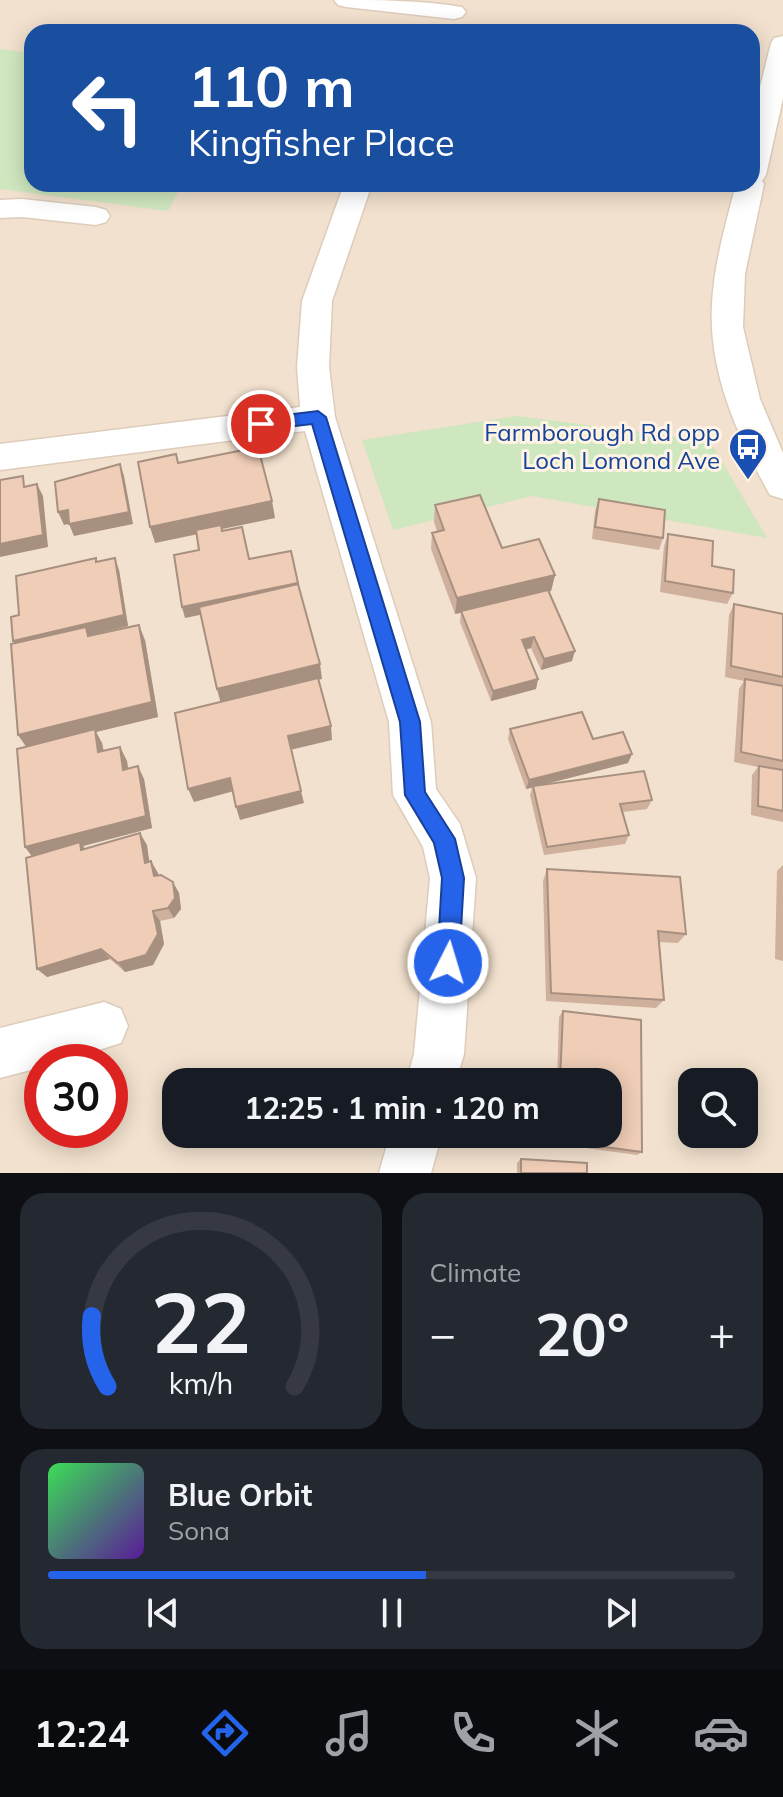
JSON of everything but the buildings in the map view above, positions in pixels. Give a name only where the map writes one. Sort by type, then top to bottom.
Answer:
[{"type":"street","points":[[346,0],[454,12]]},
{"type":"street","points":[[439,24],[454,12],[480,0]]},
{"type":"street","points":[[760,141],[783,43]]},
{"type":"street","points":[[355,192],[317,301],[313,367],[318,417],[410,722],[415,795],[444,839],[453,878],[451,932],[435,1068]]},
{"type":"street","points":[[748,192],[730,269],[728,329],[752,427],[783,485]]},
{"type":"street","points":[[0,209],[30,208],[96,216]]},
{"type":"street","points":[[0,457],[318,417]]},
{"type":"street","points":[[0,1053],[104,1026]]},
{"type":"street","points":[[405,1173],[412,1148]]},
{"type":"shaded area","points":[[0,0],[783,0],[783,1173],[0,1173]]},
{"type":"green space","points":[[0,49],[24,52],[24,192],[178,192],[168,211],[0,189]]},
{"type":"green space","points":[[517,416],[710,441],[767,538],[532,496],[393,530],[362,440]]},
{"type":"place","name":"Farmborough Rd opp Loch Lomond Ave","points":[[748,481]]},
{"type":"route","points":[[261,424],[318,417],[410,722],[415,795],[444,839],[453,878],[448,963]]}]
